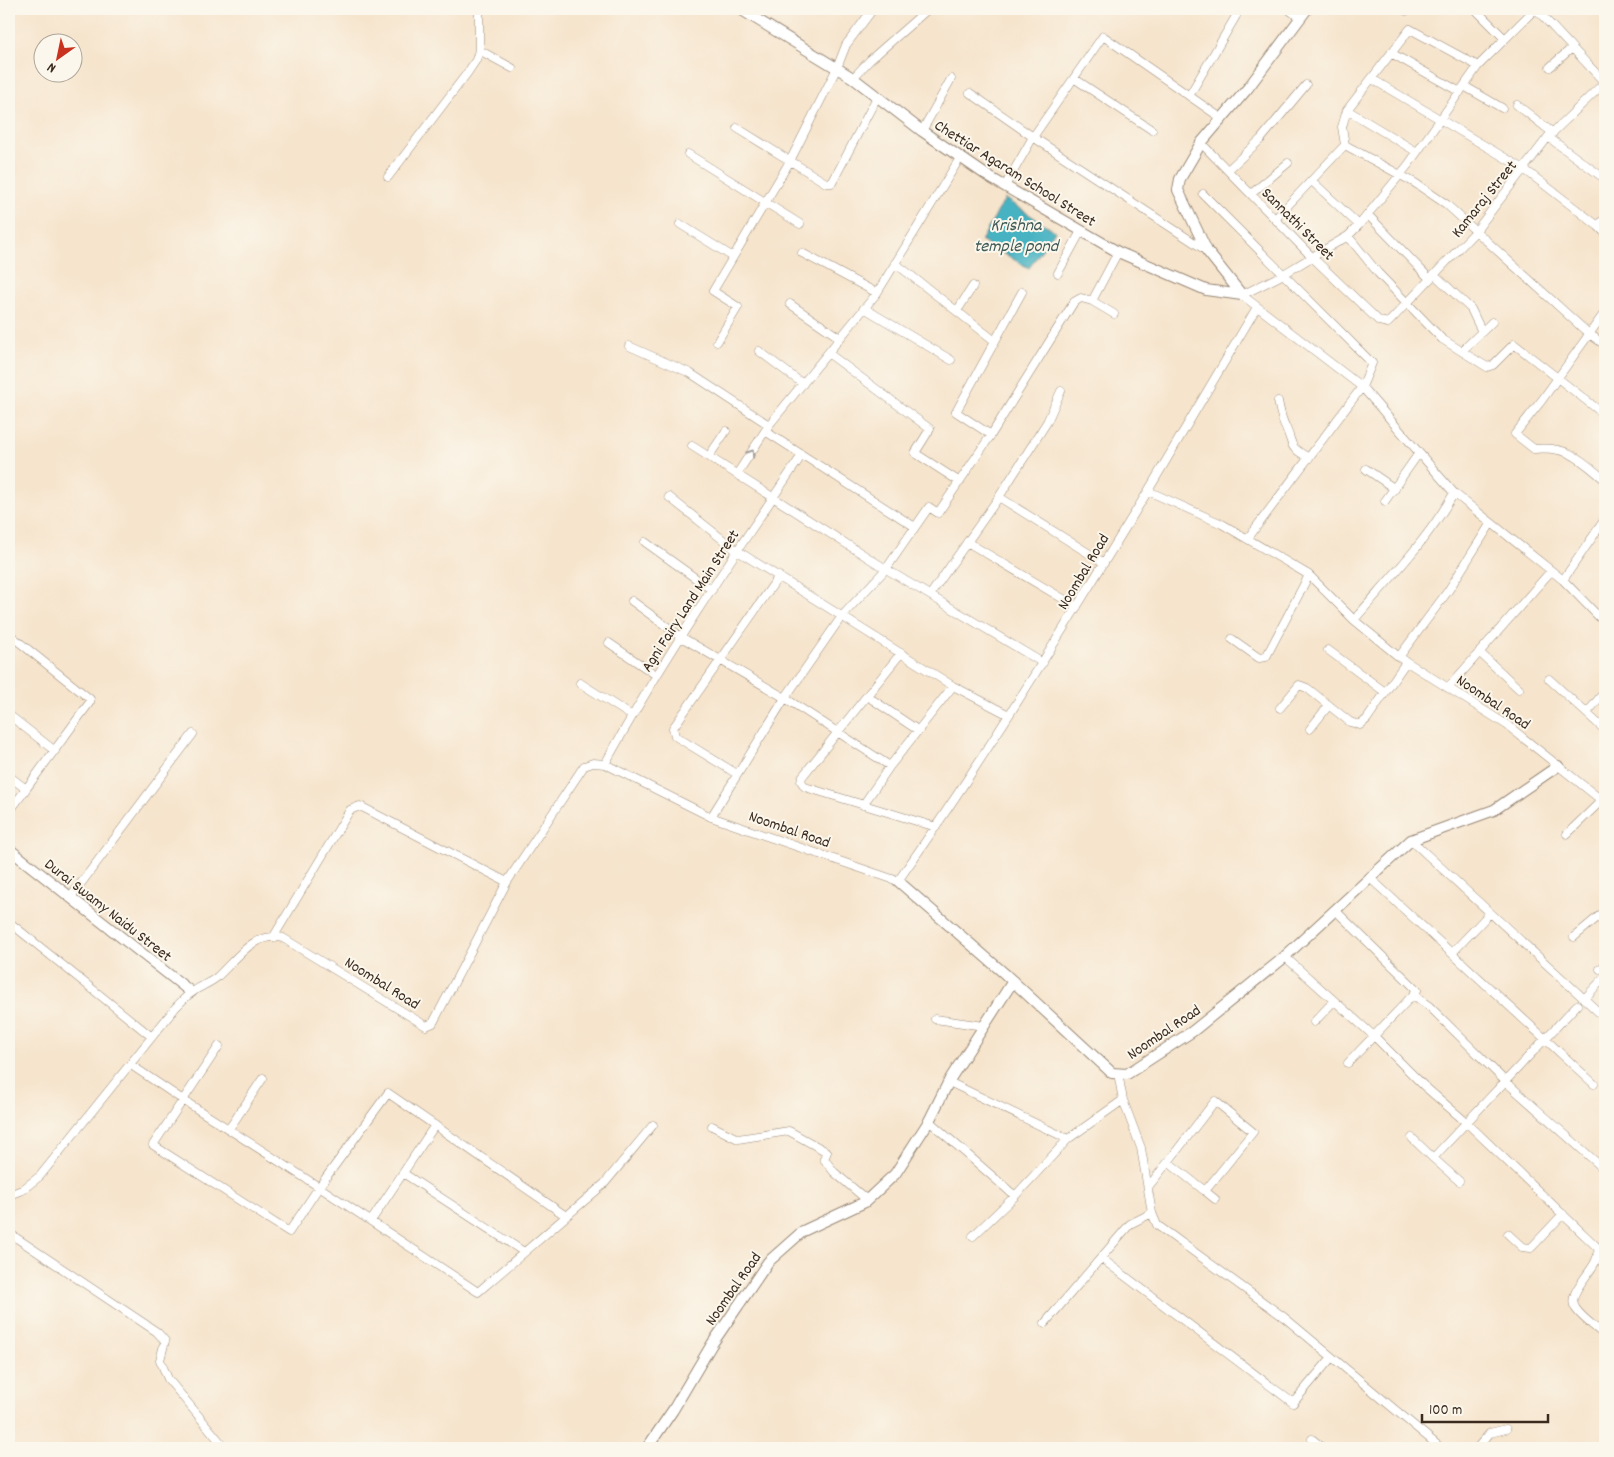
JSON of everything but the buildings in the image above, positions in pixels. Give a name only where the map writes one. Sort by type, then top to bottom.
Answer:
[{"type":"street","points":[[388,177],[476,60],[479,50],[479,9]]},
{"type":"street","name":"Chettiar Agaram School Street","points":[[740,9],[853,78],[960,158],[1081,231],[1118,252],[1206,290],[1242,295]]},
{"type":"street","points":[[717,342],[738,307],[714,291],[790,161],[837,68],[846,46],[872,9]]},
{"type":"street","points":[[853,78],[870,60],[928,9]]},
{"type":"street","points":[[1288,9],[1299,17]]},
{"type":"street","points":[[1307,9],[1299,17],[1248,88],[1201,143],[1180,179],[1178,190],[1207,251],[1242,295],[1362,388],[1454,493],[1562,580],[1605,623]]},
{"type":"street","points":[[1474,9],[1505,39]]},
{"type":"street","points":[[1242,295],[1282,275],[1348,236],[1369,216],[1478,66],[1536,9],[1605,82]]},
{"type":"street","points":[[1189,96],[1236,16]]},
{"type":"street","points":[[1345,145],[1342,127],[1347,110],[1410,29],[1478,66]]},
{"type":"street","points":[[1005,186],[1033,137],[1103,36],[1221,118]]},
{"type":"street","points":[[1550,67],[1572,48]]},
{"type":"street","points":[[479,50],[512,68]]},
{"type":"street","points":[[1391,53],[1502,108]]},
{"type":"street","points":[[922,131],[950,79]]},
{"type":"street","points":[[1075,79],[1152,130]]},
{"type":"street","points":[[1372,79],[1524,169],[1605,233]]},
{"type":"street","name":"Kamaraj Street","points":[[1379,321],[1388,323],[1476,232],[1550,135],[1605,82]]},
{"type":"street","points":[[1228,170],[1262,139],[1306,85]]},
{"type":"street","points":[[970,93],[1033,137],[1207,251]]},
{"type":"street","points":[[737,128],[826,183],[832,183],[877,97]]},
{"type":"street","points":[[1517,105],[1550,135],[1605,179]]},
{"type":"street","points":[[1347,110],[1417,152]]},
{"type":"street","name":"Sannathi Street","points":[[1201,143],[1312,257],[1379,321]]},
{"type":"street","points":[[1345,145],[1400,174],[1446,204],[1588,333],[1605,344]]},
{"type":"street","points":[[1276,219],[1345,145]]},
{"type":"street","points":[[688,154],[800,224]]},
{"type":"street","points":[[737,474],[767,428],[877,293],[960,158]]},
{"type":"street","points":[[1251,194],[1288,163]]},
{"type":"street","points":[[1313,182],[1359,225]]},
{"type":"street","points":[[1203,194],[1282,275],[1370,359],[1372,367],[1362,388],[1248,538]]},
{"type":"street","points":[[1369,216],[1432,277],[1471,309],[1482,332]]},
{"type":"street","points":[[1598,226],[1605,218]]},
{"type":"street","points":[[680,224],[734,257]]},
{"type":"street","points":[[1058,273],[1081,231]]},
{"type":"street","points":[[1348,236],[1363,255],[1442,339],[1464,350],[1484,365],[1490,366],[1514,344],[1605,415]]},
{"type":"street","points":[[1092,301],[1118,252]]},
{"type":"street","points":[[802,253],[877,293]]},
{"type":"street","points":[[896,263],[995,341]]},
{"type":"street","points":[[956,311],[973,286]]},
{"type":"street","points":[[991,435],[956,412],[1022,292]]},
{"type":"street","points":[[712,817],[785,698],[842,616],[886,569],[929,507],[938,513],[960,482],[1074,302],[1082,298],[1092,301],[1114,314]]},
{"type":"street","points":[[790,304],[840,338]]},
{"type":"street","points":[[1148,491],[1257,306]]},
{"type":"street","points":[[864,308],[951,360]]},
{"type":"street","points":[[1605,312],[1588,333],[1542,400],[1515,434],[1534,449],[1553,448],[1572,453],[1605,480]]},
{"type":"street","points":[[1464,350],[1492,322]]},
{"type":"street","points":[[629,346],[690,373],[802,455],[915,527]]},
{"type":"street","points":[[759,351],[803,384]]},
{"type":"street","points":[[828,354],[930,429],[915,453],[960,482]]},
{"type":"street","points":[[930,595],[999,497],[1047,422],[1060,391]]},
{"type":"street","points":[[1278,401],[1281,422],[1286,428],[1290,445],[1309,458]]},
{"type":"street","points":[[709,456],[726,431]]},
{"type":"street","points":[[692,446],[886,569],[1043,663]]},
{"type":"street","points":[[1386,501],[1419,453]]},
{"type":"street","name":"Agni Fairy Land Main Street","points":[[605,764],[656,675],[736,550],[802,455]]},
{"type":"street","points":[[1366,469],[1395,489]]},
{"type":"street","name":"Noombal Road","points":[[274,936],[296,945],[426,1026],[433,1023],[507,882],[584,766],[593,763],[605,764],[712,817],[898,881],[936,827],[1043,663],[1148,491],[1248,538],[1309,575],[1354,620],[1398,657],[1506,725],[1604,801]]},
{"type":"street","points":[[1354,620],[1420,545],[1439,520],[1454,493]]},
{"type":"street","points":[[669,497],[736,550],[953,686],[1009,715]]},
{"type":"street","points":[[999,497],[1104,563]]},
{"type":"street","points":[[1562,580],[1605,519]]},
{"type":"street","points":[[1398,657],[1448,591],[1491,524]]},
{"type":"street","points":[[645,542],[712,590]]},
{"type":"street","points":[[968,542],[1077,607]]},
{"type":"street","points":[[1448,688],[1551,571]]},
{"type":"street","points":[[1232,639],[1259,658],[1266,657],[1309,575]]},
{"type":"street","points":[[737,774],[687,745],[675,736],[673,728],[779,576]]},
{"type":"street","points":[[632,601],[681,637],[785,698],[837,734],[890,766]]},
{"type":"street","points":[[9,634],[90,699],[9,812]]},
{"type":"street","points":[[609,643],[656,675]]},
{"type":"street","points":[[1328,650],[1385,692]]},
{"type":"street","points":[[1480,652],[1519,689]]},
{"type":"street","points":[[901,653],[801,781],[805,787],[936,827]]},
{"type":"street","points":[[1280,708],[1299,684],[1350,722],[1360,725],[1406,662]]},
{"type":"street","points":[[1549,679],[1605,730]]},
{"type":"street","points":[[580,683],[632,716]]},
{"type":"street","points":[[863,805],[890,766],[953,686]]},
{"type":"street","points":[[1587,713],[1605,691]]},
{"type":"street","points":[[866,696],[918,731]]},
{"type":"street","points":[[1310,729],[1329,705]]},
{"type":"street","points":[[9,715],[54,751]]},
{"type":"street","points":[[70,898],[193,734]]},
{"type":"street","name":"Noombal Road","points":[[647,1448],[736,1306],[768,1262],[803,1231],[867,1200],[895,1174],[929,1121],[949,1082],[1013,981],[1112,1073],[1127,1074],[1193,1031],[1284,956],[1411,840],[1494,810],[1558,766]]},
{"type":"street","points":[[9,776],[26,789]]},
{"type":"street","points":[[1567,834],[1604,801]]},
{"type":"street","points":[[9,1196],[22,1190],[40,1176],[152,1037],[192,992],[216,978],[250,944],[260,938],[274,936],[350,810],[360,806],[507,882]]},
{"type":"street","points":[[1411,840],[1605,1018]]},
{"type":"street","name":"Durai Swamy Naidu Street","points":[[9,849],[192,992]]},
{"type":"street","points":[[1370,878],[1594,1084]]},
{"type":"street","points":[[898,881],[1013,981]]},
{"type":"street","points":[[1335,910],[1417,990],[1348,1063]]},
{"type":"street","points":[[1574,937],[1605,911]]},
{"type":"street","points":[[1452,953],[1490,913]]},
{"type":"street","points":[[9,922],[152,1037]]},
{"type":"street","points":[[1284,956],[1334,1000],[1423,1086],[1467,1124],[1602,1250],[1574,1294],[1573,1302],[1576,1308],[1605,1336]]},
{"type":"street","points":[[1584,999],[1601,981]]},
{"type":"street","points":[[1413,995],[1430,1006],[1506,1082],[1605,1170]]},
{"type":"street","points":[[1314,1022],[1334,1000]]},
{"type":"street","points":[[1433,1158],[1577,1005]]},
{"type":"street","points":[[935,1019],[984,1026]]},
{"type":"street","points":[[219,1046],[153,1145],[289,1232],[388,1092],[566,1216]]},
{"type":"street","points":[[131,1065],[478,1292],[604,1184],[653,1125]]},
{"type":"street","points":[[1118,1073],[1123,1100],[1141,1148],[1152,1213],[1157,1225],[1285,1318],[1441,1448]]},
{"type":"street","points":[[229,1129],[263,1078]]},
{"type":"street","points":[[949,1082],[1068,1139]]},
{"type":"street","points":[[973,1236],[1015,1196],[1068,1139],[1123,1100]]},
{"type":"street","points":[[1148,1187],[1215,1101],[1252,1132],[1205,1191]]},
{"type":"street","points":[[929,1121],[1015,1196]]},
{"type":"street","points":[[371,1221],[435,1126]]},
{"type":"street","points":[[712,1126],[738,1138],[790,1131],[827,1152],[824,1159],[834,1172],[867,1200]]},
{"type":"street","points":[[1412,1138],[1458,1181]]},
{"type":"street","points":[[1168,1162],[1215,1199]]},
{"type":"street","points":[[403,1174],[524,1252]]},
{"type":"street","points":[[1045,1323],[1130,1224],[1152,1213]]},
{"type":"street","points":[[1508,1234],[1522,1246],[1531,1248],[1563,1214]]},
{"type":"street","points":[[9,1233],[157,1332],[165,1341],[160,1360],[168,1379],[221,1444]]},
{"type":"street","points":[[1101,1258],[1293,1403],[1331,1358]]},
{"type":"street","points":[[1477,1448],[1490,1433],[1506,1429]]},
{"type":"street","points":[[1312,1439],[1323,1448]]},
{"type":"water","name":"Krishna temple pond","points":[[1005,199],[1055,231],[1029,268],[981,241]]}]
